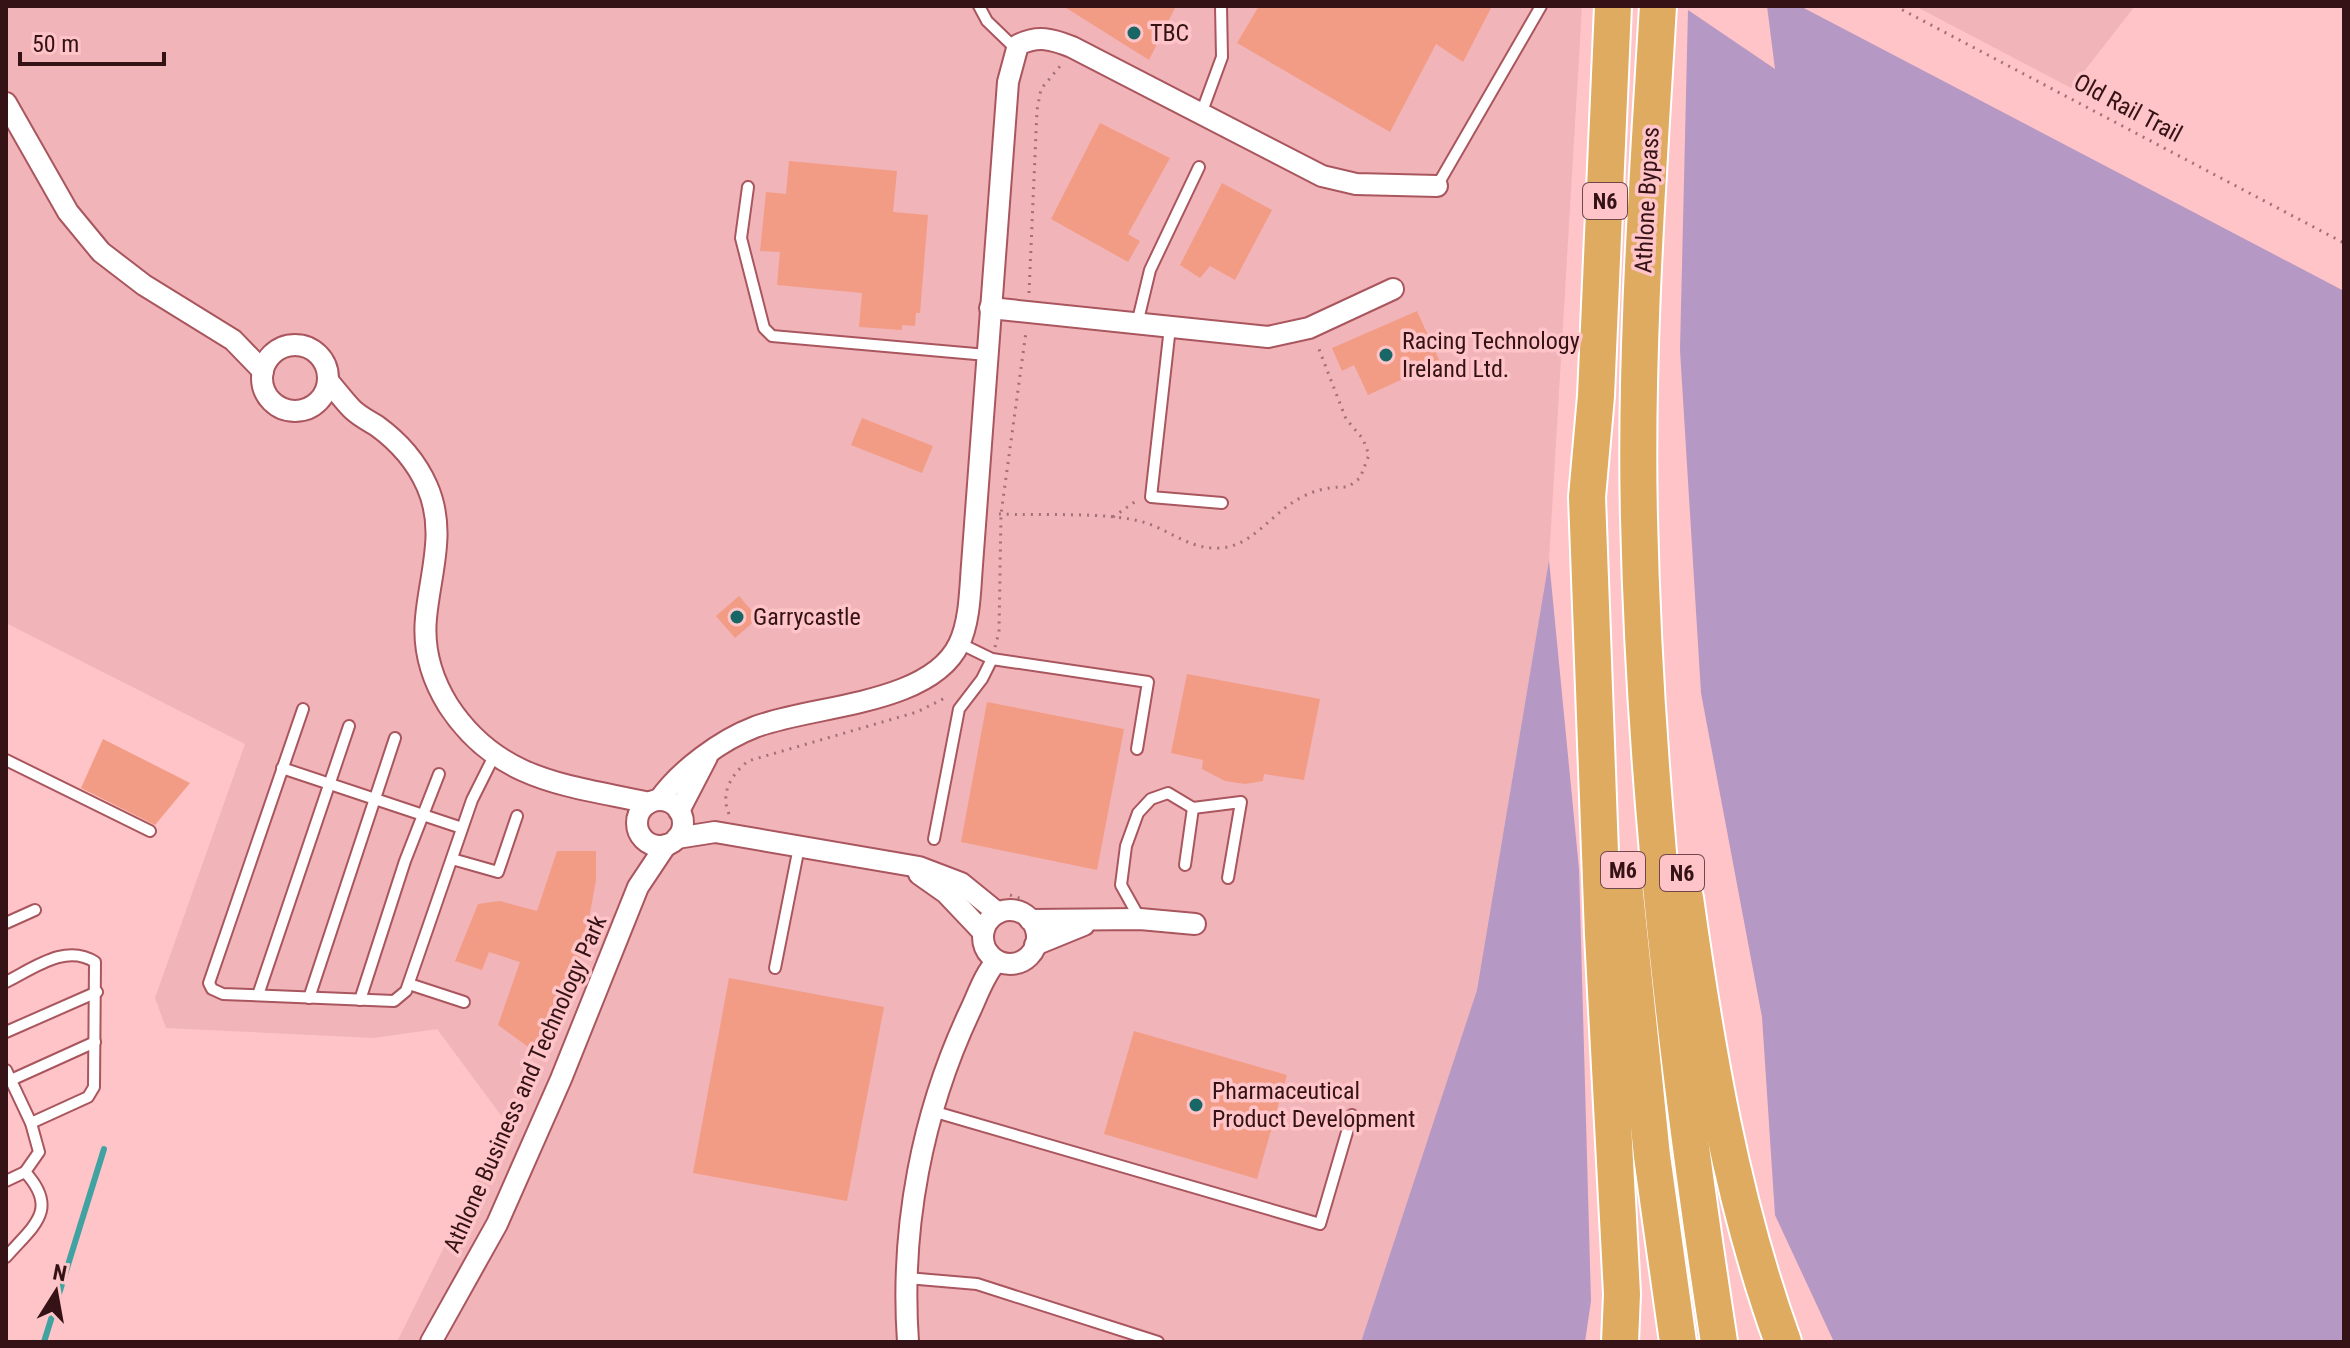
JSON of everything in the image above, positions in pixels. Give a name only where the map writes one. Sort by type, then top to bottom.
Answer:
[{"type":"highway","name":"Athlone Bypass","points":[[1596,396],[1613,6]]},
{"type":"highway","name":"Athlone Bypass","points":[[1639,394],[1645,220],[1658,6]]},
{"type":"highway","name":"N6","points":[[1639,394],[1671,798],[1697,983],[1724,1135],[1758,1275],[1783,1342]]},
{"type":"highway","name":"M6","points":[[1639,394],[1643,647],[1667,956],[1695,1183],[1719,1342]]},
{"type":"highway","name":"N6","points":[[1596,396],[1587,497],[1603,935],[1622,1294],[1620,1342]]},
{"type":"highway","name":"M6","points":[[1596,396],[1612,744],[1625,903],[1652,1156],[1678,1342]]},
{"type":"street","points":[[1015,48],[1033,38],[1049,39],[1080,50],[1322,176],[1356,184],[1437,186]]},
{"type":"street","name":"Athlone Business and Technology Park","points":[[638,887],[640,811],[678,779],[755,727],[914,685],[939,670],[959,643],[970,591],[1008,82],[1015,48]]},
{"type":"street","points":[[6,103],[68,212],[101,252],[144,285],[233,340],[263,371],[265,391],[278,406],[297,411],[312,406],[322,398],[328,381],[325,363],[313,350],[296,345],[278,349],[233,340]]},
{"type":"street","points":[[990,308],[1268,337],[1309,328],[1393,289]]},
{"type":"street","points":[[263,371],[278,349]]},
{"type":"street","points":[[328,381],[353,411],[393,438],[407,452],[427,486],[436,519],[438,543],[426,618],[430,665],[455,716],[494,756],[531,775],[590,793],[654,802],[715,832],[945,875],[1015,911],[1092,922],[1140,919],[1195,924]]},
{"type":"street","points":[[312,406],[353,411]]},
{"type":"street","name":"Athlone Business and Technology Park","points":[[431,1342],[497,1224],[561,1079],[638,887],[683,825],[680,813],[707,757]]},
{"type":"street","points":[[590,793],[639,831],[653,846],[715,832]]},
{"type":"street","points":[[905,867],[946,893],[983,932]]},
{"type":"street","points":[[1000,903],[983,932],[985,949],[997,961],[1006,964],[1024,960],[1035,945],[1037,937],[1031,911]]},
{"type":"street","points":[[1035,945],[1092,922]]},
{"type":"street","points":[[908,1342],[905,1278],[914,1196],[932,1111],[954,1046],[997,961]]},
{"type":"lane","points":[[979,6],[987,21],[1015,48]]},
{"type":"lane","points":[[1201,114],[1222,57],[1221,6]]},
{"type":"lane","points":[[1437,186],[1541,6]]},
{"type":"lane","points":[[1137,324],[1150,270],[1199,167]]},
{"type":"lane","points":[[748,187],[741,238],[764,328],[772,336],[987,355]]},
{"type":"lane","points":[[1170,327],[1151,497],[1222,503]]},
{"type":"lane","points":[[959,643],[992,659],[1148,682],[1137,749]]},
{"type":"lane","points":[[934,839],[959,709],[982,679],[992,659]]},
{"type":"lane","points":[[303,709],[209,983],[212,989],[223,994],[394,1001],[400,998],[409,984],[462,828],[494,756]]},
{"type":"lane","points":[[258,995],[349,726]]},
{"type":"lane","points":[[309,998],[395,738]]},
{"type":"lane","points":[[6,760],[150,831]]},
{"type":"lane","points":[[282,768],[462,828]]},
{"type":"lane","points":[[360,1000],[439,774]]},
{"type":"lane","points":[[1140,919],[1121,885],[1126,846],[1138,813],[1151,799],[1168,793],[1193,808],[1241,802],[1228,878]]},
{"type":"lane","points":[[1185,865],[1193,808]]},
{"type":"lane","points":[[452,859],[498,872],[517,816]]},
{"type":"lane","points":[[775,968],[799,847]]},
{"type":"lane","points":[[6,923],[35,910]]},
{"type":"lane","points":[[6,982],[67,953],[82,953],[95,962],[94,1087],[88,1097],[31,1123]]},
{"type":"lane","points":[[409,984],[464,1002]]},
{"type":"lane","points":[[6,1032],[97,992]]},
{"type":"lane","points":[[6,1181],[25,1172],[39,1152],[31,1123],[8,1075],[95,1042]]},
{"type":"lane","points":[[932,1111],[1320,1224],[1352,1115]]},
{"type":"lane","points":[[6,1257],[39,1218],[44,1202],[37,1185],[25,1172]]},
{"type":"lane","points":[[905,1278],[977,1284],[1158,1342]]},
{"type":"path","name":"Old Rail Trail","points":[[1895,6],[2344,243]]},
{"type":"path","points":[[992,659],[999,632],[1001,514],[1028,312],[1034,234],[1033,152],[1041,89],[1053,72],[1080,50]]},
{"type":"path","points":[[975,513],[1145,523],[1193,545],[1219,548],[1236,544],[1307,492],[1327,487],[1348,487],[1360,478],[1369,455],[1363,439],[1346,419],[1309,328]]},
{"type":"path","points":[[1112,519],[1128,503],[1151,497]]},
{"type":"path","points":[[734,820],[728,812],[726,792],[734,775],[748,761],[935,706],[954,692]]},
{"type":"path","points":[[1000,903],[1031,911]]},
{"type":"shaded area","points":[[6,6],[1582,6],[1549,560],[1477,990],[1361,1342],[397,1342],[506,1122],[437,1029],[373,1038],[166,1028],[155,998],[245,744],[6,623]]},
{"type":"shaded area","points":[[1767,6],[1800,6],[2344,291],[2344,1342],[1834,1342],[1775,1215],[1762,1017],[1701,693],[1680,350],[1688,10],[1775,69]]},
{"type":"shaded area","points":[[1915,6],[2135,6],[2071,88]]},
{"type":"shaded area","points":[[1549,560],[1579,869],[1591,1301],[1585,1342],[1361,1342],[1477,990]]},
{"type":"building","name":"TBC","points":[[1063,6],[1176,6],[1149,60]]},
{"type":"building","points":[[1259,6],[1492,6],[1463,62],[1436,44],[1390,132],[1237,43]]},
{"type":"building","points":[[1100,123],[1170,158],[1128,234],[1140,241],[1128,262],[1051,219]]},
{"type":"building","points":[[789,161],[897,171],[893,212],[928,215],[920,313],[916,313],[915,326],[902,325],[902,330],[859,327],[862,293],[777,285],[780,252],[760,251],[766,192],[786,194]]},
{"type":"building","points":[[1222,183],[1272,210],[1235,280],[1210,266],[1200,278],[1180,265]]},
{"type":"building","name":"Racing Technology Ireland Ltd.","points":[[1417,311],[1440,362],[1368,395],[1354,365],[1342,371],[1332,348]]},
{"type":"building","points":[[862,418],[933,446],[922,473],[851,445]]},
{"type":"building","name":"Garrycastle","points":[[739,596],[758,618],[735,638],[716,616]]},
{"type":"building","points":[[1187,674],[1320,699],[1304,780],[1264,774],[1263,781],[1245,784],[1225,781],[1202,769],[1203,760],[1171,753]]},
{"type":"building","points":[[987,702],[1124,729],[1097,870],[961,842]]},
{"type":"building","points":[[103,739],[190,783],[155,825],[81,788]]},
{"type":"building","points":[[557,851],[596,851],[596,880],[583,951],[549,1025],[531,1049],[498,1025],[520,962],[489,952],[482,970],[455,961],[478,904],[500,901],[537,911]]},
{"type":"building","points":[[729,978],[884,1007],[847,1201],[693,1173]]},
{"type":"building","name":"Pharmaceutical Product Development","points":[[1134,1031],[1287,1075],[1257,1179],[1104,1134]]},
{"type":"waterway","points":[[44,1342],[104,1149]]},
{"type":"place","name":"TBC","points":[[1134,33]]},
{"type":"place","name":"Racing Technology Ireland Ltd.","points":[[1386,355]]},
{"type":"place","name":"Garrycastle","points":[[737,617]]},
{"type":"place","name":"Pharmaceutical Product Development","points":[[1196,1105]]}]
